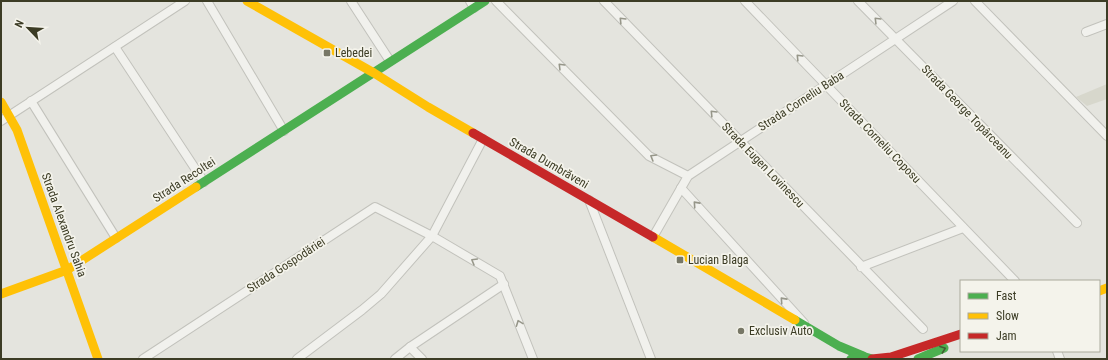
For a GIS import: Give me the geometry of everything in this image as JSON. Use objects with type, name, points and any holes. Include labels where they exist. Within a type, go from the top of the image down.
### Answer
[{"type":"street","points":[[1,121],[185,1]]},
{"type":"street","points":[[207,1],[284,131]]},
{"type":"street","name":"Strada Dumbrăveni","points":[[247,1],[374,73],[428,107],[839,346],[869,358]]},
{"type":"street","points":[[351,1],[390,61]]},
{"type":"street","name":"Strada Recoltei","points":[[1,294],[67,270],[374,73],[472,4],[485,1]]},
{"type":"street","points":[[496,1],[649,156],[688,176]]},
{"type":"street","name":"Strada Eugen Lovinescu","points":[[604,1],[861,267],[923,329]]},
{"type":"street","name":"Strada Corneliu Coposu","points":[[745,1],[1014,280]]},
{"type":"street","name":"Strada George Topârceanu","points":[[858,1],[1077,223]]},
{"type":"street","name":"Strada Corneliu Baba","points":[[653,237],[688,176],[953,1]]},
{"type":"street","points":[[975,1],[1107,136]]},
{"type":"street","points":[[1086,32],[1107,24]]},
{"type":"street","points":[[115,47],[204,182]]},
{"type":"street","points":[[31,101],[116,238]]},
{"type":"street","name":"Strada Alexandru Sahia","points":[[1,102],[18,130],[98,359]]},
{"type":"street","points":[[300,358],[381,294],[432,236],[483,139]]},
{"type":"street","points":[[681,188],[810,329]]},
{"type":"street","points":[[589,200],[651,359]]},
{"type":"street","name":"Strada Gospodăriei","points":[[143,359],[375,206],[432,236]]},
{"type":"street","points":[[861,267],[963,228]]},
{"type":"street","points":[[432,236],[500,276],[533,359]]},
{"type":"street","points":[[396,359],[410,347],[504,284]]},
{"type":"street","points":[[851,359],[855,357],[891,357],[960,334]]},
{"type":"street","points":[[918,359],[960,342]]},
{"type":"street","points":[[839,346],[844,359]]},
{"type":"street","points":[[410,347],[422,359]]},
{"type":"shaded area","points":[[1107,84],[1107,99],[1087,106],[1076,97]]},
{"type":"traffic: fast","points":[[196,187],[485,1]]},
{"type":"traffic: fast","points":[[795,320],[839,346],[863,356]]},
{"type":"traffic: fast","points":[[918,359],[944,348]]},
{"type":"traffic: fast","points":[[851,359],[862,356],[872,359]]},
{"type":"traffic: slow","points":[[247,1],[374,73],[473,133]]},
{"type":"traffic: slow","points":[[1,102],[17,130],[98,359]]},
{"type":"traffic: slow","points":[[1,294],[67,270],[196,187]]},
{"type":"traffic: slow","points":[[653,237],[795,320]]},
{"type":"traffic: slow","points":[[1100,291],[1107,288]]},
{"type":"traffic: jam","points":[[473,133],[653,237]]},
{"type":"traffic: jam","points":[[872,359],[891,357],[960,334]]},
{"type":"place","name":"Lebedei","points":[[327,53]]},
{"type":"place","name":"Lucian Blaga","points":[[680,260]]},
{"type":"place","name":"Exclusiv Auto","points":[[741,331]]}]
